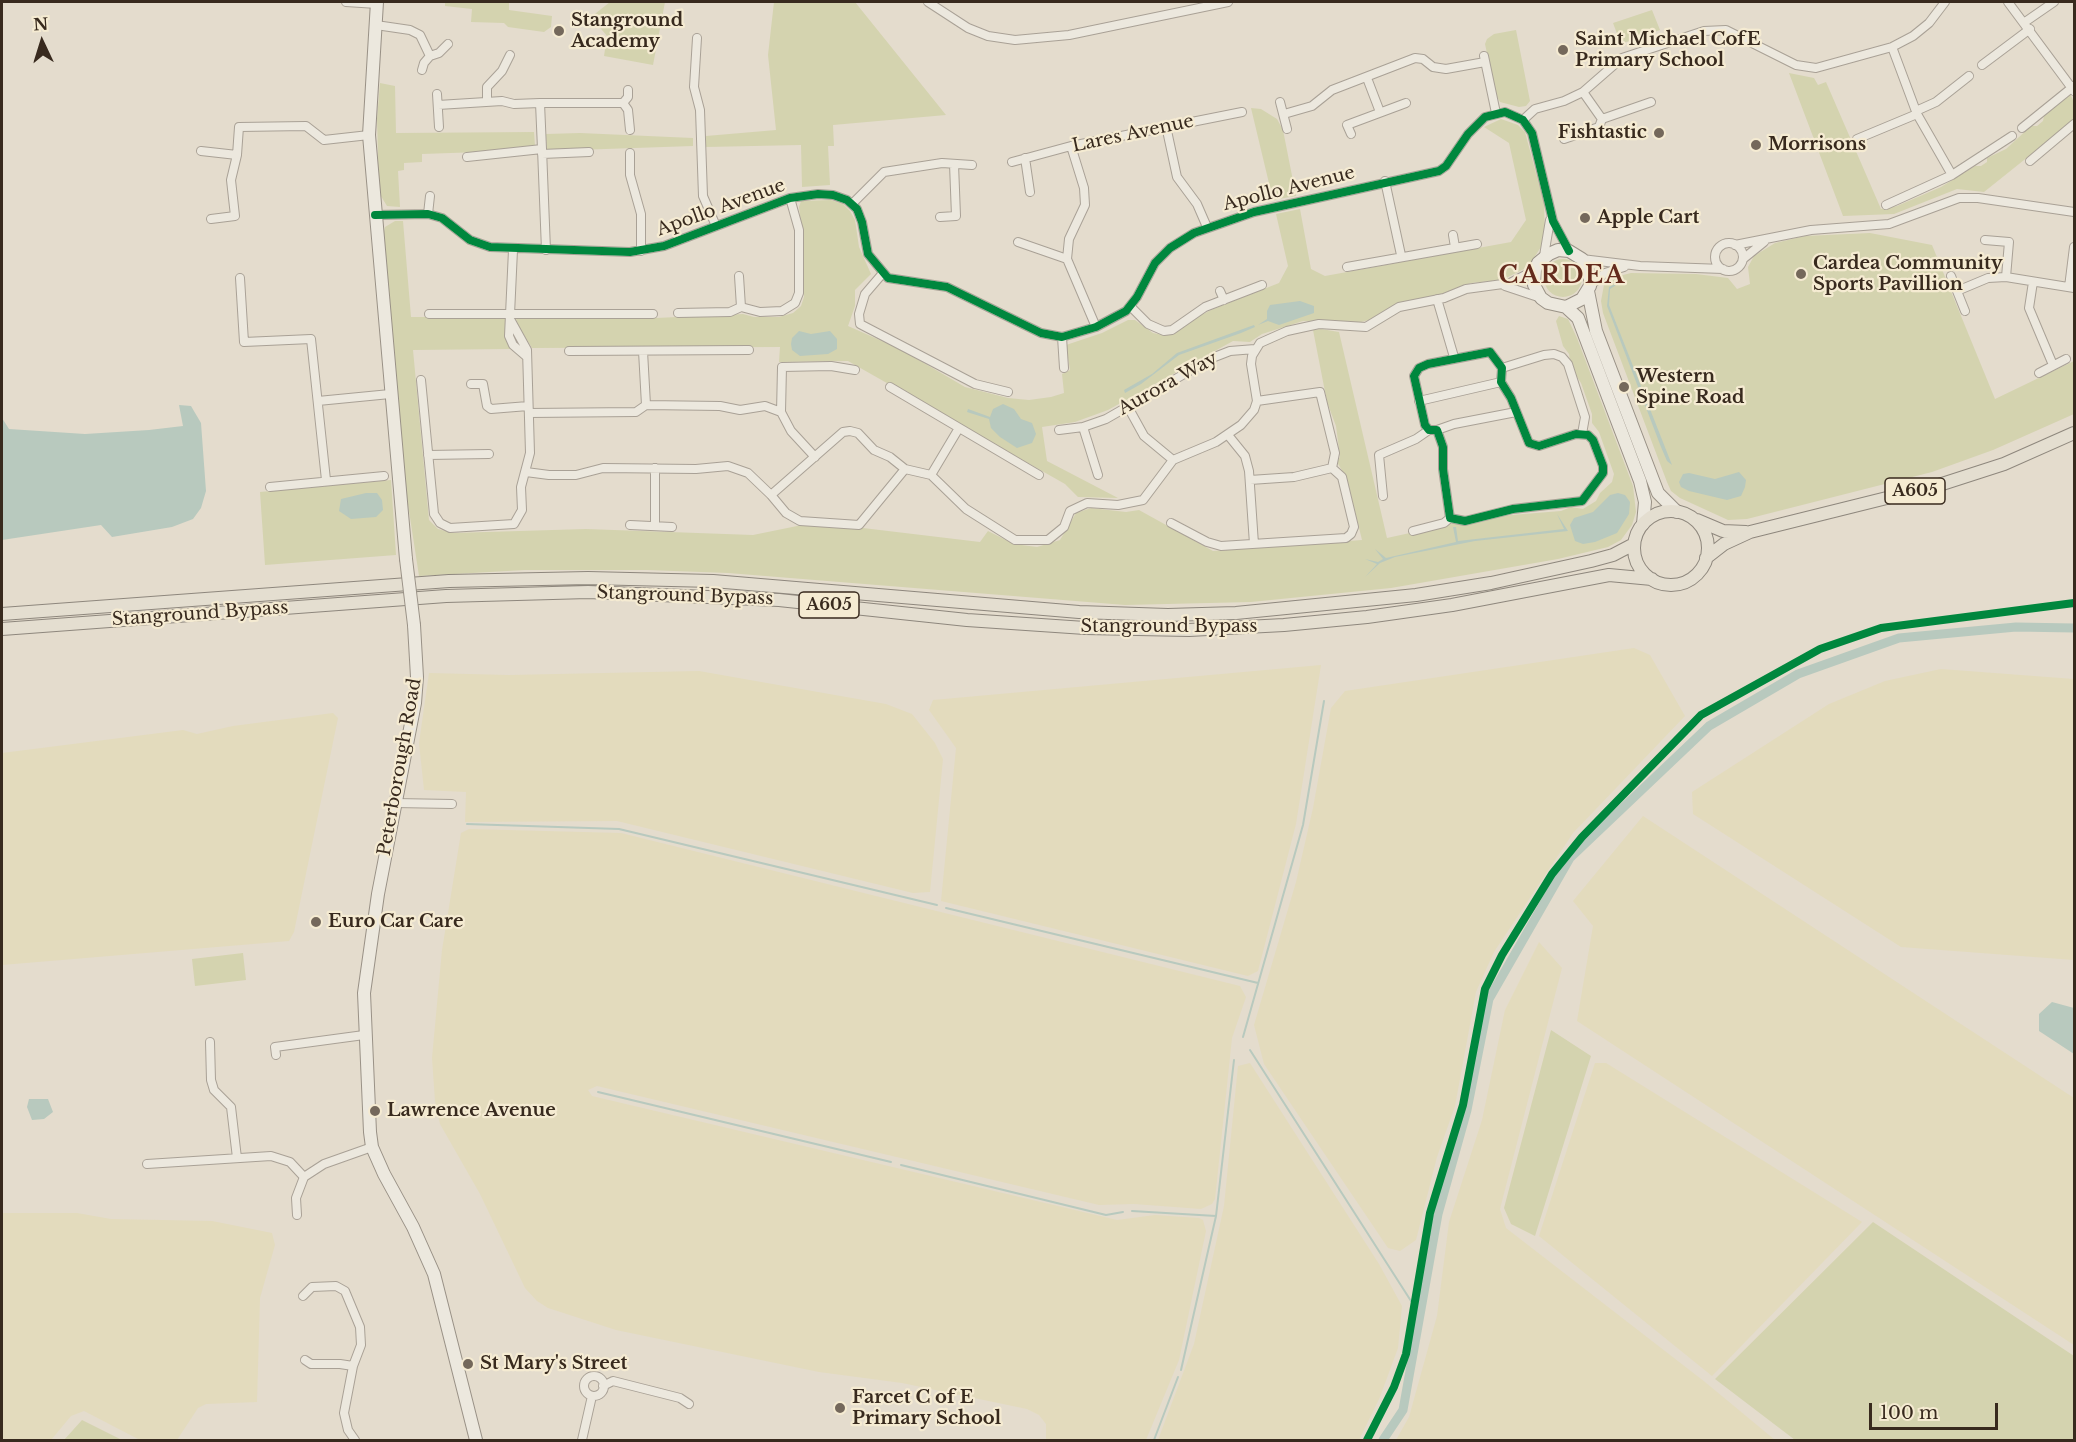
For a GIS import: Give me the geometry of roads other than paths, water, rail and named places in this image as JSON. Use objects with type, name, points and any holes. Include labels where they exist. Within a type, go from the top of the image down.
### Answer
[{"type":"main road","name":"Peterborough Road","points":[[377,3],[369,135],[390,394],[414,625],[417,677],[415,702],[369,945],[364,993],[364,1035],[372,1147],[434,1274],[476,1440]]},
{"type":"main road","points":[[1566,307],[1578,318],[1640,481],[1645,502],[1643,524],[1634,544],[1638,564],[1652,579],[1668,584],[1684,582],[1698,573],[1706,558],[1706,537],[1694,519],[1677,512],[1658,493],[1596,331],[1588,267],[1582,258],[1569,251],[1553,251],[1544,256],[1535,270],[1534,285],[1541,298],[1557,306],[1566,307],[1582,299],[1589,288]]},
{"type":"main road","name":"A605","points":[[1706,558],[1724,544],[1750,532],[1939,485],[2004,464],[2074,433]]},
{"type":"main road","points":[[1643,524],[1658,514],[1677,512]]},
{"type":"main road","name":"A605","points":[[1694,519],[1723,531],[1750,532]]},
{"type":"main road","name":"Stanground Bypass","points":[[2,614],[437,582],[576,578],[713,581],[1079,612],[1168,615],[1236,614],[1416,595],[1491,582],[1591,561],[1613,555],[1634,544]]},
{"type":"main road","name":"Stanground Bypass","points":[[2,629],[446,596],[588,592],[779,600],[967,620],[1085,628],[1189,630],[1284,625],[1367,617],[1452,605],[1609,575],[1652,579]]},
{"type":"street","points":[[346,2],[377,3]]},
{"type":"street","points":[[928,2],[968,28],[988,36],[1015,40],[1069,35],[1228,2]]},
{"type":"street","points":[[1523,120],[1535,109],[1564,101],[1583,92],[1622,58],[1714,30],[1736,33],[1806,68],[1832,65],[1892,46],[1913,36],[1929,23],[1945,2]]},
{"type":"street","points":[[2008,2],[2074,88],[2022,128]]},
{"type":"street","points":[[1983,65],[2054,2]]},
{"type":"street","points":[[376,25],[410,30],[420,34],[430,56]]},
{"type":"street","points":[[697,38],[694,87],[700,111],[703,196],[716,226]]},
{"type":"street","points":[[422,70],[430,56],[440,53],[448,45]]},
{"type":"street","points":[[1892,46],[1917,112],[1952,175]]},
{"type":"street","points":[[487,102],[487,87],[502,71],[510,56]]},
{"type":"street","points":[[1284,114],[1312,106],[1332,90],[1415,58],[1423,59],[1433,67],[1446,69],[1485,59],[1496,113],[1512,114],[1523,120],[1536,145],[1556,231],[1569,251]]},
{"type":"street","points":[[1857,140],[1936,102],[1969,76]]},
{"type":"street","points":[[1368,78],[1380,112]]},
{"type":"street","points":[[623,103],[628,97],[628,90]]},
{"type":"street","points":[[1583,92],[1602,119]]},
{"type":"street","points":[[437,94],[439,127]]},
{"type":"street","points":[[438,105],[487,102],[623,103]]},
{"type":"street","points":[[1280,102],[1287,129]]},
{"type":"street","points":[[1602,119],[1651,102]]},
{"type":"street","points":[[540,103],[546,250]]},
{"type":"street","points":[[623,103],[628,110],[630,130]]},
{"type":"street","points":[[1351,134],[1347,125],[1406,103]]},
{"type":"street","name":"Lares Avenue","points":[[1012,162],[1071,146],[1242,112]]},
{"type":"street","name":"Apollo Avenue","points":[[1062,337],[1096,327],[1119,316],[1130,306],[1155,262],[1164,253],[1207,227],[1254,212],[1351,191],[1385,180],[1439,171],[1446,166],[1479,123],[1496,113]]},
{"type":"street","points":[[1564,139],[1599,127],[1602,119]]},
{"type":"street","points":[[2030,161],[2074,124]]},
{"type":"street","points":[[211,219],[235,216],[231,180],[237,155],[238,127],[306,126],[324,140],[369,135]]},
{"type":"street","points":[[1166,126],[1177,177],[1197,204],[1207,227]]},
{"type":"street","points":[[1886,205],[1952,175],[2012,136]]},
{"type":"street","points":[[1071,146],[1084,188],[1085,205],[1069,239],[1067,259],[1096,327]]},
{"type":"street","points":[[201,151],[237,155]]},
{"type":"street","points":[[466,157],[542,151],[589,152]]},
{"type":"street","points":[[630,153],[630,176],[641,214],[641,251]]},
{"type":"street","points":[[1025,158],[1030,192]]},
{"type":"street","points":[[972,165],[942,163],[884,172],[852,204],[860,215],[868,254],[883,273],[898,282],[947,287],[1041,333],[1062,337],[1065,368]]},
{"type":"street","points":[[940,217],[956,216],[954,164]]},
{"type":"street","points":[[1385,180],[1401,255]]},
{"type":"street","name":"Apollo Avenue","points":[[375,215],[428,214],[442,218],[470,240],[490,248],[641,251],[664,246],[790,198],[818,194],[833,195],[852,204]]},
{"type":"street","points":[[428,214],[430,196]]},
{"type":"street","points":[[678,313],[730,312],[741,307],[760,312],[782,310],[795,303],[799,293],[799,230],[790,198]]},
{"type":"street","points":[[1688,267],[1702,264],[1722,246],[1812,230],[1889,224],[1959,198],[1978,198],[2074,212]]},
{"type":"street","points":[[1544,256],[1550,231],[1550,210]]},
{"type":"street","points":[[1453,235],[1455,247]]},
{"type":"street","points":[[1589,288],[1605,273],[1616,268],[1640,266],[1735,269],[1743,259],[1770,239]]},
{"type":"street","points":[[1985,240],[2009,242],[2006,277]]},
{"type":"street","points":[[1018,242],[1067,259]]},
{"type":"street","points":[[1347,267],[1364,259],[1477,244]]},
{"type":"street","points":[[1735,244],[1741,250],[1743,259]]},
{"type":"street","points":[[1958,291],[1988,278],[2006,277],[2072,288],[2074,248]]},
{"type":"street","points":[[421,380],[434,514],[440,523],[450,528],[514,524],[522,510],[521,487],[530,453],[527,357],[525,344],[516,334],[511,318],[513,250]]},
{"type":"street","points":[[1716,253],[1717,262],[1723,269]]},
{"type":"street","points":[[1582,258],[1640,266]]},
{"type":"street","points":[[771,495],[843,432],[850,431],[858,433],[874,450],[891,457],[905,469],[931,475],[966,509],[1015,540],[1048,540],[1064,527],[1070,511],[1087,503],[1118,506],[1143,500],[1173,460],[1228,435],[1249,417],[1257,401],[1251,364],[1255,349],[1270,337],[1319,324],[1366,327],[1399,307],[1518,280],[1535,270]]},
{"type":"street","points":[[883,273],[865,294],[859,314],[861,324],[957,376],[988,383],[1008,392]]},
{"type":"street","points":[[739,276],[741,307]]},
{"type":"street","points":[[1951,276],[1965,311]]},
{"type":"street","points":[[240,278],[244,342],[311,339],[326,480]]},
{"type":"street","points":[[2033,282],[2029,308],[2053,365]]},
{"type":"street","points":[[1130,306],[1148,324],[1164,332],[1172,330],[1205,307],[1262,285]]},
{"type":"street","points":[[1496,285],[1517,288],[1541,298]]},
{"type":"street","points":[[1220,291],[1224,300]]},
{"type":"street","points":[[1437,299],[1454,357]]},
{"type":"street","points":[[429,314],[511,318],[591,310],[653,314]]},
{"type":"street","name":"Aurora Way","points":[[1059,430],[1083,427],[1106,419],[1212,358],[1230,351],[1255,349]]},
{"type":"street","points":[[569,351],[749,350]]},
{"type":"street","points":[[643,351],[646,405]]},
{"type":"street","points":[[1491,352],[1502,368],[1500,382],[1529,443],[1539,446],[1582,434],[1588,435],[1593,440],[1603,466],[1602,473],[1582,501],[1513,509],[1466,521],[1449,518],[1443,469],[1443,447],[1419,401],[1414,376],[1419,369],[1454,357],[1491,352]]},
{"type":"street","points":[[1502,368],[1544,355],[1554,354],[1562,357],[1568,364],[1582,407],[1585,426],[1582,434]]},
{"type":"street","points":[[2039,373],[2067,359]]},
{"type":"street","points":[[815,457],[791,431],[781,412],[782,367],[831,366],[855,370]]},
{"type":"street","points":[[1419,401],[1500,382]]},
{"type":"street","points":[[471,384],[483,384],[487,406],[491,409],[636,412],[646,405],[720,406],[740,410],[765,406],[781,412]]},
{"type":"street","points":[[890,387],[1039,475]]},
{"type":"street","points":[[1257,401],[1320,392],[1335,453],[1332,468]]},
{"type":"street","points":[[318,401],[390,394]]},
{"type":"street","points":[[1128,407],[1144,436],[1173,460]]},
{"type":"street","points":[[1383,496],[1379,455],[1433,430],[1516,412]]},
{"type":"street","points":[[1083,427],[1098,475]]},
{"type":"street","points":[[931,475],[959,428]]},
{"type":"street","points":[[1228,435],[1245,456],[1250,480],[1254,544]]},
{"type":"street","points":[[428,455],[489,454]]},
{"type":"street","points":[[525,472],[549,476],[576,475],[603,468],[696,469],[728,466],[748,473],[786,513],[800,521],[859,525],[905,469]]},
{"type":"street","points":[[655,468],[655,526]]},
{"type":"street","points":[[1250,480],[1294,477],[1332,468]]},
{"type":"street","points":[[1171,524],[1207,542],[1234,545],[1346,538],[1354,527],[1342,477],[1332,468]]},
{"type":"street","points":[[270,487],[384,476]]},
{"type":"street","points":[[1413,531],[1444,523],[1449,518]]},
{"type":"street","points":[[630,525],[672,527]]},
{"type":"street","points":[[396,802],[452,804]]},
{"type":"street","points":[[276,1055],[275,1047],[364,1035]]},
{"type":"street","points":[[210,1042],[211,1080],[214,1090],[231,1107],[237,1158]]},
{"type":"street","points":[[297,1215],[296,1198],[304,1177],[324,1164],[372,1147]]},
{"type":"street","points":[[147,1164],[281,1157],[290,1162],[304,1177]]},
{"type":"street","points":[[303,1296],[312,1287],[336,1286],[345,1291],[360,1327],[361,1345],[353,1366],[344,1413],[345,1431],[355,1440]]},
{"type":"street","points":[[306,1360],[311,1364],[353,1366]]},
{"type":"street","points":[[592,1396],[585,1390],[587,1379],[596,1377],[603,1386]]},
{"type":"street","points":[[592,1396],[601,1392],[603,1386],[613,1382],[680,1398],[688,1404]]},
{"type":"street","points":[[582,1440],[592,1396]]},
{"type":"waterway","points":[[1383,1440],[1403,1410],[1438,1214],[1467,1110],[1489,999],[1570,858],[1709,726],[1798,674],[1899,638],[2016,627],[2074,628]]},
{"type":"waterway","points":[[1243,1037],[1303,825],[1324,701]]},
{"type":"waterway","points":[[467,824],[619,829],[937,905]]},
{"type":"waterway","points":[[946,908],[1258,983]]},
{"type":"waterway","points":[[1250,1050],[1411,1301]]},
{"type":"waterway","points":[[1132,1211],[1216,1216],[1234,1060]]},
{"type":"waterway","points":[[598,1092],[891,1162]]},
{"type":"waterway","points":[[901,1165],[1106,1215],[1123,1212]]},
{"type":"waterway","points":[[1181,1370],[1216,1216]]},
{"type":"waterway","points":[[1154,1440],[1178,1377]]},
{"type":"place","name":"Stanground Academy","points":[[559,31]]},
{"type":"place","name":"Saint Michael CofE Primary School","points":[[1563,50]]},
{"type":"place","name":"Fishtastic","points":[[1659,133]]},
{"type":"place","name":"Morrisons","points":[[1756,145]]},
{"type":"place","name":"Apple Cart","points":[[1585,218]]},
{"type":"place","name":"Cardea Community Sports Pavillion","points":[[1801,274]]},
{"type":"place","name":"Western Spine Road","points":[[1624,387]]},
{"type":"place","name":"Euro Car Care","points":[[316,922]]},
{"type":"place","name":"Lawrence Avenue","points":[[375,1111]]},
{"type":"place","name":"St Mary's Street","points":[[468,1364]]},
{"type":"place","name":"Farcet C of E Primary School","points":[[840,1408]]},
{"type":"district","name":"CARDEA","points":[[1562,276]]}]
